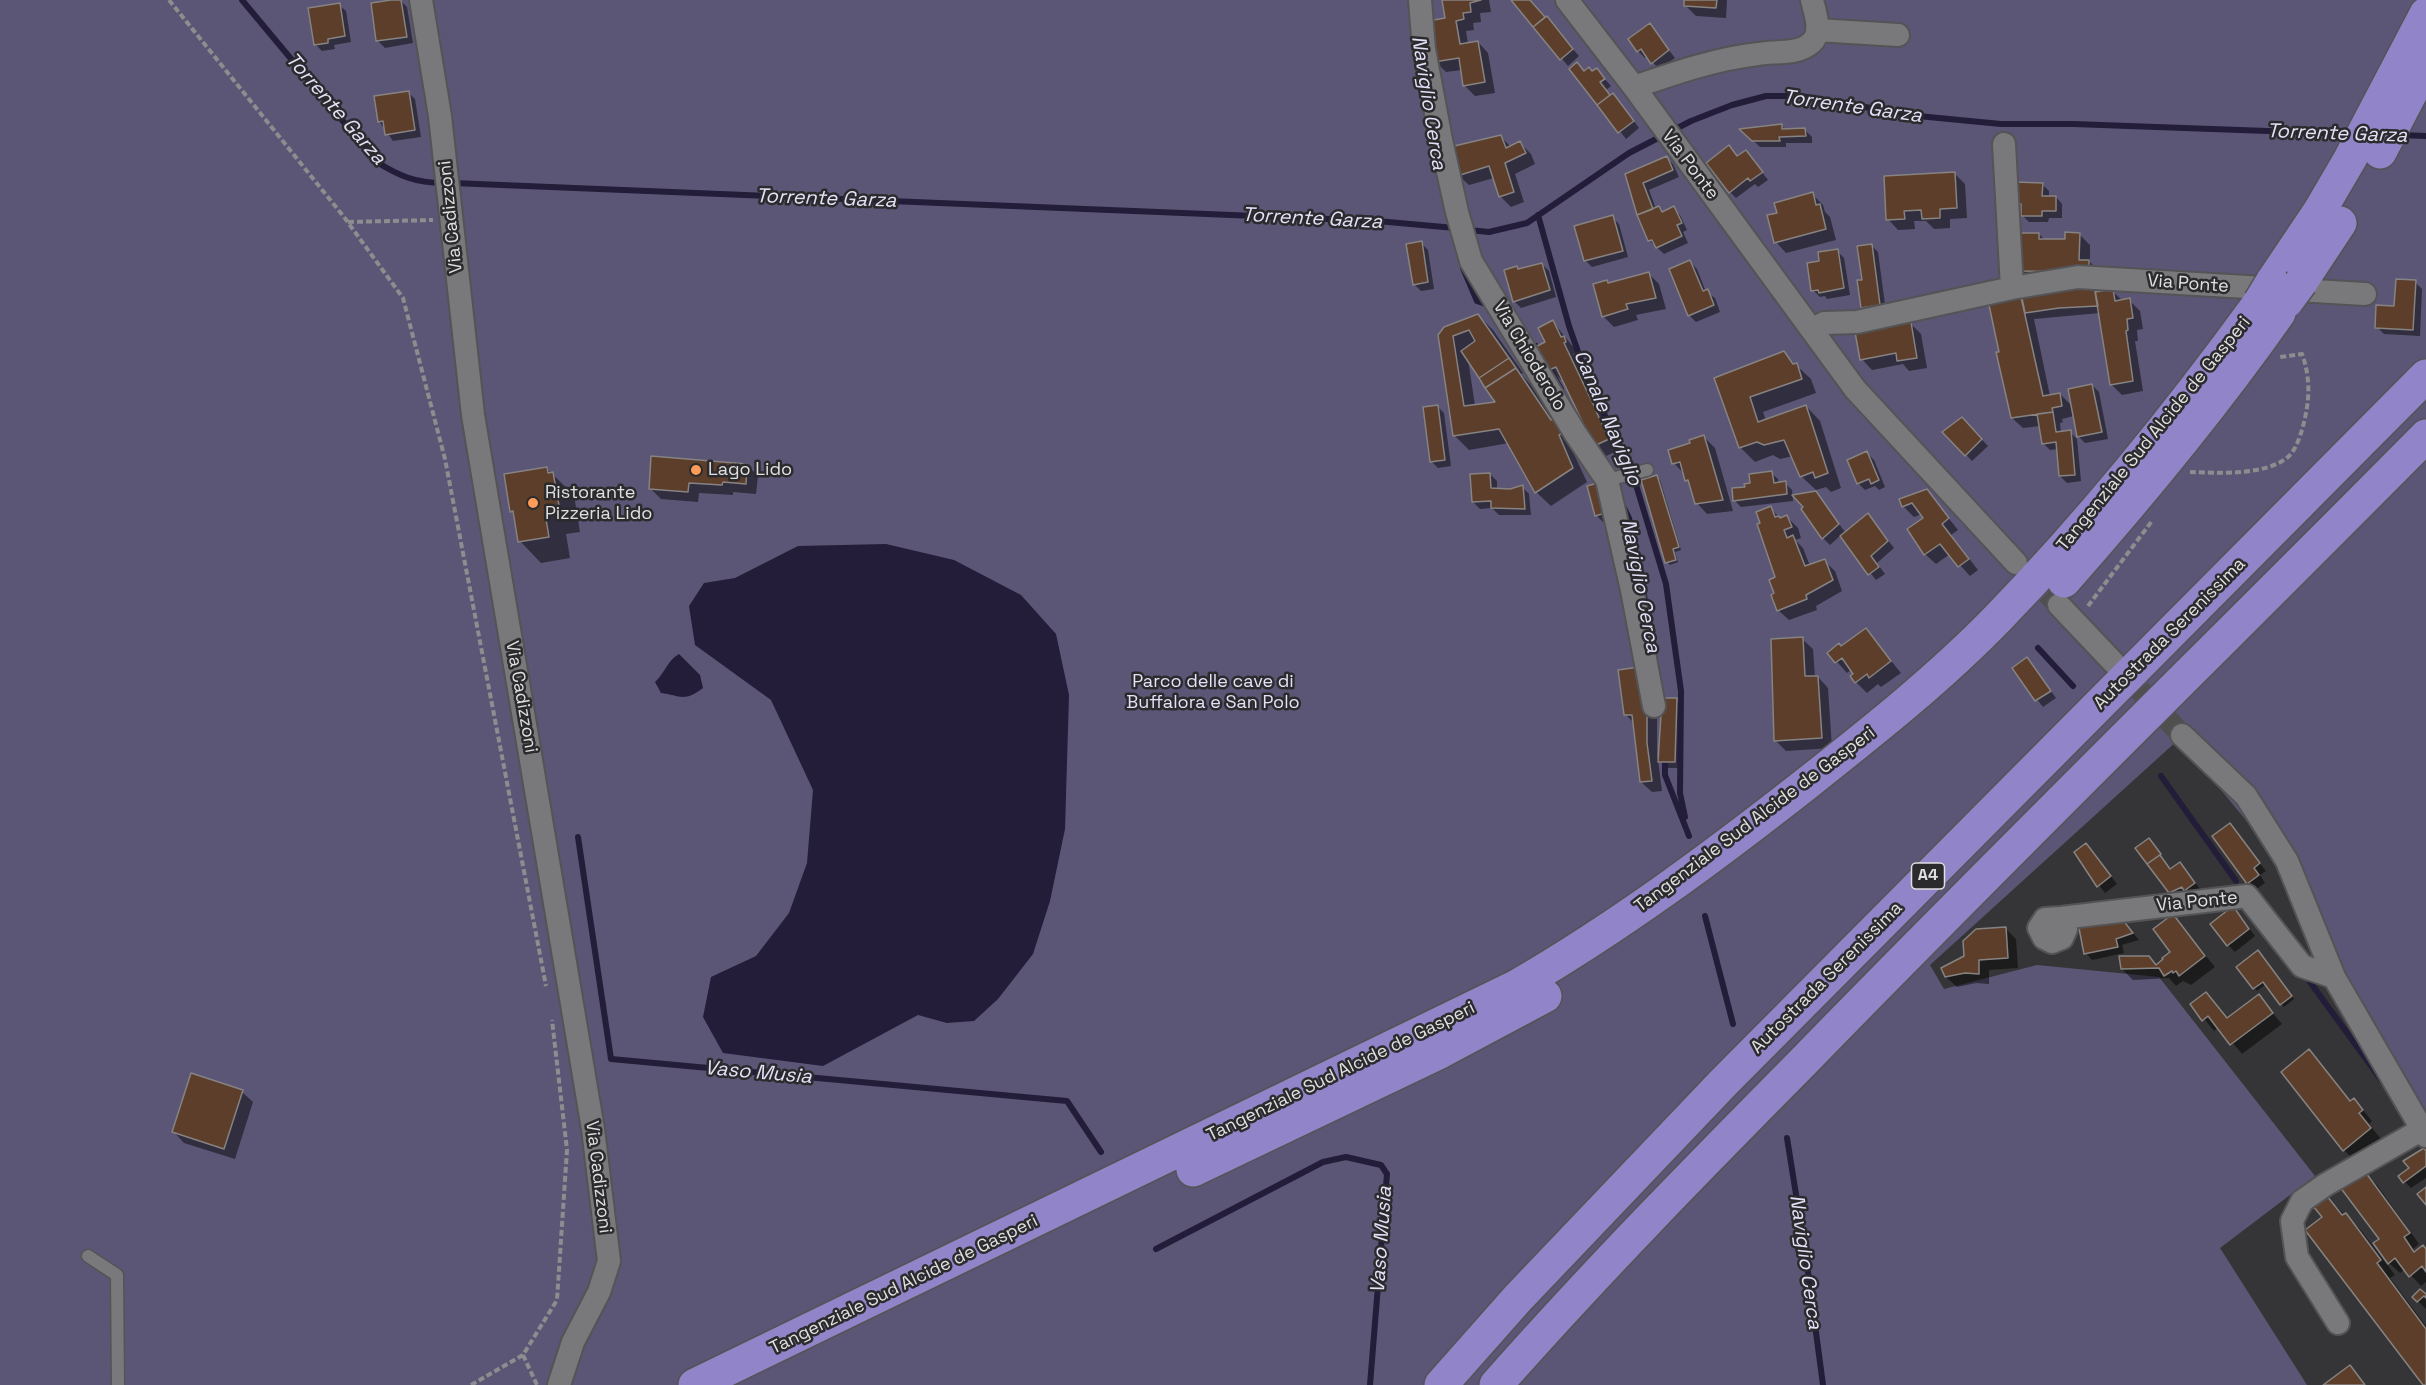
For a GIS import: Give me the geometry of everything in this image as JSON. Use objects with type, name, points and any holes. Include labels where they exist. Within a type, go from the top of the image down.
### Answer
[{"type":"highway","name":"Tangenziale Sud Alcide de Gasperi","points":[[695,1385],[1497,996],[1581,948],[1716,855],[1885,722],[1998,618],[2047,567],[2130,471],[2213,366],[2338,225],[2357,170],[2409,80],[2426,14]]},
{"type":"highway","name":"Tangenziale Sud Alcide de Gasperi","points":[[742,1385],[1440,1052],[1578,976],[1662,921],[1730,872],[1900,738],[1969,677],[2014,633],[2063,582],[2150,484],[2233,378],[2280,292]]},
{"type":"highway","name":"Autostrada Serenissima","points":[[1441,1385],[1526,1290],[1724,1082],[2426,376]]},
{"type":"highway","name":"A4","points":[[1496,1385],[1566,1306],[1668,1198],[2426,436]]},
{"type":"street","name":"Via Cadizzoni","points":[[421,0],[445,162],[473,415],[591,1117],[609,1262],[599,1292],[573,1342],[559,1385]]},
{"type":"street","name":"Via Chioderolo","points":[[1420,0],[1424,49],[1457,212],[1471,261],[1575,433],[1607,480],[1632,590],[1654,706]]},
{"type":"street","name":"Via Ponte","points":[[1567,0],[1634,87],[1855,389],[2016,563]]},
{"type":"street","points":[[1634,87],[1699,65],[1757,54],[1802,50],[1813,42],[1818,30],[1812,0]]},
{"type":"street","points":[[1818,30],[1898,35]]},
{"type":"street","points":[[2004,144],[2012,288]]},
{"type":"street","name":"Via Ponte","points":[[1812,330],[1824,323],[1857,322],[2012,288],[2078,277],[2365,294]]},
{"type":"street","points":[[2059,605],[2076,620],[2114,663]]},
{"type":"street","points":[[2182,735],[2246,796],[2287,861],[2334,977],[2423,1133],[2325,1185],[2302,1201],[2292,1221],[2297,1257],[2338,1323]]},
{"type":"street","name":"Via Ponte","points":[[2061,918],[2247,897],[2302,966],[2334,977]]},
{"type":"lane","points":[[1607,480],[1647,470]]},
{"type":"lane","points":[[88,1256],[117,1275],[118,1385]]},
{"type":"path","points":[[170,0],[348,222],[403,298],[445,459],[546,988]]},
{"type":"path","points":[[348,222],[450,209]]},
{"type":"path","points":[[2190,472],[2221,474],[2261,470],[2290,456],[2303,427],[2309,398],[2307,366],[2302,354],[2282,355],[2276,362]]},
{"type":"path","points":[[2183,481],[2197,462]]},
{"type":"path","points":[[2076,620],[2155,518]]},
{"type":"path","points":[[471,1385],[523,1355],[557,1300],[567,1150],[551,1011]]},
{"type":"path","points":[[523,1355],[537,1385]]},
{"type":"green space","name":"Parco delle cave di Buffalora e San Polo","points":[[0,0],[2426,0],[2426,1147],[2283,865],[2179,739],[1930,965],[1944,989],[2037,965],[2159,977],[2315,1176],[2220,1248],[2307,1385],[0,1385]]},
{"type":"shaded area","points":[[886,544],[954,560],[1021,595],[1056,634],[1069,695],[1065,829],[1050,901],[1033,954],[998,999],[974,1021],[947,1023],[918,1015],[823,1066],[723,1053],[703,1017],[711,977],[756,956],[789,913],[807,863],[813,790],[771,700],[695,645],[689,606],[704,583],[735,578],[798,546]]},
{"type":"shaded area","points":[[679,654],[700,675],[703,688],[686,697],[661,693],[655,682]]},
{"type":"building","points":[[401,0],[407,37],[376,41],[371,3]]},
{"type":"building","points":[[1442,0],[1481,0],[1470,3],[1471,12],[1463,13],[1464,19],[1456,21],[1460,44],[1478,41],[1485,82],[1463,86],[1459,58],[1434,62],[1428,21],[1445,18]]},
{"type":"building","points":[[1511,0],[1530,0],[1545,17],[1533,27]]},
{"type":"building","points":[[1684,0],[1717,0],[1716,8],[1684,6]]},
{"type":"building","points":[[340,3],[345,36],[328,39],[328,43],[314,45],[308,8]]},
{"type":"building","points":[[1547,16],[1573,49],[1560,60],[1533,27]]},
{"type":"building","points":[[1650,23],[1669,50],[1651,64],[1641,49],[1637,52],[1628,39]]},
{"type":"building","points":[[1577,62],[1584,71],[1589,67],[1592,71],[1597,68],[1605,79],[1600,82],[1610,95],[1597,105],[1569,69]]},
{"type":"building","points":[[409,91],[415,130],[385,135],[383,121],[378,122],[374,96]]},
{"type":"building","points":[[1613,93],[1634,121],[1618,133],[1597,105]]},
{"type":"building","points":[[1782,124],[1782,129],[1805,128],[1806,136],[1779,137],[1780,141],[1752,141],[1739,129]]},
{"type":"building","points":[[1501,135],[1506,148],[1520,141],[1526,153],[1505,163],[1514,192],[1499,197],[1489,166],[1457,176],[1450,147]]},
{"type":"building","points":[[1729,145],[1737,156],[1746,150],[1763,172],[1750,181],[1748,178],[1729,193],[1706,163]]},
{"type":"building","points":[[1667,156],[1673,170],[1643,183],[1653,209],[1637,215],[1625,174]]},
{"type":"building","points":[[1955,172],[1957,208],[1940,209],[1940,218],[1922,219],[1921,210],[1904,211],[1905,219],[1886,220],[1884,176]]},
{"type":"building","points":[[2015,182],[2043,183],[2042,196],[2056,196],[2056,211],[2042,211],[2042,216],[2021,216],[2021,204],[2014,203]]},
{"type":"building","points":[[1813,192],[1816,205],[1820,204],[1826,229],[1774,243],[1767,215],[1777,213],[1774,203]]},
{"type":"building","points":[[1659,206],[1662,212],[1674,206],[1682,223],[1677,225],[1682,236],[1656,248],[1652,240],[1648,241],[1637,215]]},
{"type":"building","points":[[1613,215],[1623,251],[1584,261],[1574,226]]},
{"type":"building","points":[[2065,232],[2080,233],[2079,260],[2089,260],[2089,272],[2019,271],[2020,233],[2039,233],[2039,239],[2065,239]]},
{"type":"building","points":[[1422,241],[1428,282],[1413,285],[1406,244]]},
{"type":"building","points":[[1872,244],[1880,305],[1861,308],[1857,280],[1862,280],[1857,246]]},
{"type":"building","points":[[1838,249],[1844,288],[1819,293],[1818,290],[1811,291],[1807,263],[1819,261],[1818,252]]},
{"type":"building","points":[[1690,260],[1703,291],[1708,289],[1714,305],[1688,316],[1669,269]]},
{"type":"building","points":[[1542,263],[1550,290],[1513,302],[1504,270]]},
{"type":"building","points":[[1649,272],[1656,298],[1626,304],[1628,309],[1602,317],[1593,284],[1607,280],[1608,283]]},
{"type":"building","points":[[2396,279],[2416,280],[2413,330],[2375,328],[2376,305],[2394,306]]},
{"type":"building","points":[[2094,285],[2098,306],[2025,313],[2021,293]]},
{"type":"building","points":[[2113,289],[2115,301],[2130,298],[2133,318],[2127,319],[2128,330],[2126,331],[2133,381],[2110,385],[2095,292]]},
{"type":"building","points":[[2015,295],[2016,299],[2021,297],[2043,396],[2060,393],[2062,406],[2052,408],[2053,412],[2011,418],[1996,352],[1999,352],[1989,305],[1994,304],[1993,300]]},
{"type":"building","points":[[1478,314],[1509,358],[1479,378],[1461,351],[1475,341],[1469,330],[1453,336],[1464,406],[1495,402],[1485,388],[1516,368],[1551,420],[1559,414],[1570,429],[1559,435],[1573,468],[1535,493],[1499,429],[1453,436],[1438,335],[1444,327]]},
{"type":"building","points":[[1553,320],[1561,337],[1564,336],[1566,342],[1564,343],[1594,406],[1597,405],[1599,409],[1596,411],[1609,439],[1594,446],[1556,367],[1549,370],[1537,346],[1545,342],[1538,328]]},
{"type":"building","points":[[1911,322],[1917,358],[1897,361],[1896,353],[1860,360],[1855,332]]},
{"type":"building","points":[[1784,351],[1793,364],[1797,363],[1802,379],[1750,397],[1758,422],[1806,405],[1828,473],[1815,478],[1813,472],[1800,477],[1784,440],[1764,445],[1757,442],[1739,448],[1714,378]]},
{"type":"building","points":[[1509,358],[1516,368],[1485,388],[1479,378]]},
{"type":"building","points":[[2092,384],[2102,432],[2077,437],[2068,389]]},
{"type":"building","points":[[1438,405],[1445,460],[1430,462],[1423,407]]},
{"type":"building","points":[[2053,412],[2056,432],[2071,430],[2075,475],[2059,476],[2056,442],[2042,444],[2037,414]]},
{"type":"building","points":[[1962,417],[1982,439],[1965,456],[1942,432]]},
{"type":"building","points":[[1704,435],[1723,500],[1695,504],[1680,462],[1672,464],[1668,450],[1690,443],[1689,440]]},
{"type":"building","points":[[1867,451],[1879,480],[1871,484],[1869,479],[1857,484],[1847,460]]},
{"type":"building","points":[[651,456],[747,464],[746,484],[689,483],[688,492],[649,489]]},
{"type":"building","points":[[547,467],[548,473],[553,472],[560,511],[545,513],[549,537],[518,542],[504,474]]},
{"type":"building","points":[[1772,471],[1774,483],[1786,481],[1787,494],[1733,501],[1732,488],[1745,487],[1744,484],[1750,483],[1749,474]]},
{"type":"building","points":[[1490,473],[1491,488],[1510,489],[1523,485],[1525,509],[1491,508],[1491,501],[1472,502],[1470,474]]},
{"type":"building","points":[[1657,475],[1679,547],[1673,549],[1676,560],[1665,563],[1641,480]]},
{"type":"building","points":[[1601,482],[1609,512],[1595,516],[1587,486]]},
{"type":"building","points":[[1927,489],[1949,518],[1942,524],[1969,559],[1958,567],[1940,544],[1924,555],[1907,529],[1923,518],[1912,503],[1902,507],[1899,499]]},
{"type":"building","points":[[1816,491],[1839,524],[1822,539],[1801,509],[1803,507],[1792,495]]},
{"type":"building","points":[[1771,506],[1775,517],[1780,518],[1787,515],[1792,527],[1784,530],[1787,538],[1793,535],[1805,566],[1825,559],[1833,580],[1806,595],[1807,599],[1777,611],[1771,595],[1774,593],[1769,580],[1775,577],[1757,524],[1760,523],[1756,512]]},
{"type":"building","points":[[1868,513],[1888,541],[1871,556],[1879,567],[1868,575],[1840,536]]},
{"type":"building","points":[[1866,628],[1891,661],[1869,678],[1867,674],[1855,683],[1850,676],[1853,674],[1842,658],[1835,663],[1827,653],[1839,643],[1841,646]]},
{"type":"building","points":[[1803,637],[1805,676],[1818,676],[1822,738],[1774,741],[1771,639]]},
{"type":"building","points":[[2027,657],[2051,691],[2035,701],[2012,668]]},
{"type":"building","points":[[1639,667],[1647,699],[1647,743],[1652,781],[1640,782],[1632,715],[1624,715],[1618,670]]},
{"type":"building","points":[[1662,698],[1677,698],[1675,762],[1658,762]]},
{"type":"building","points":[[2230,823],[2260,863],[2254,868],[2259,875],[2247,884],[2212,836]]},
{"type":"building","points":[[2149,838],[2161,854],[2147,864],[2135,848]]},
{"type":"building","points":[[2086,843],[2111,876],[2097,887],[2074,852]]},
{"type":"building","points":[[2160,855],[2170,869],[2180,862],[2195,883],[2184,891],[2182,887],[2169,893],[2147,864]]},
{"type":"building","points":[[2233,906],[2249,929],[2227,946],[2210,924]]},
{"type":"building","points":[[2173,914],[2205,956],[2179,976],[2176,971],[2173,973],[2172,971],[2164,976],[2159,968],[2121,969],[2119,956],[2149,956],[2156,965],[2170,952],[2153,929]]},
{"type":"building","points":[[2119,915],[2133,933],[2116,939],[2118,947],[2084,954],[2078,923]]},
{"type":"building","points":[[2006,927],[2008,958],[1979,960],[1979,974],[1965,973],[1945,977],[1941,968],[1964,956],[1963,941],[1976,929]]},
{"type":"building","points":[[2258,950],[2292,996],[2280,1005],[2263,982],[2253,989],[2236,967]]},
{"type":"building","points":[[2206,992],[2227,1018],[2259,994],[2273,1013],[2230,1045],[2208,1016],[2202,1021],[2190,1004]]},
{"type":"building","points":[[2309,1049],[2350,1101],[2354,1098],[2363,1110],[2359,1113],[2371,1128],[2343,1151],[2281,1072]]},
{"type":"building","points":[[191,1073],[243,1090],[224,1149],[172,1132]]},
{"type":"building","points":[[2424,1148],[2426,1166],[2403,1183],[2398,1176],[2409,1168],[2403,1161]]},
{"type":"building","points":[[2366,1173],[2410,1233],[2404,1237],[2414,1252],[2423,1245],[2426,1249],[2426,1272],[2422,1266],[2409,1277],[2395,1258],[2388,1264],[2373,1243],[2379,1239],[2340,1187]]},
{"type":"building","points":[[2426,1187],[2426,1205],[2417,1194]]},
{"type":"building","points":[[2327,1196],[2342,1215],[2346,1213],[2381,1260],[2377,1263],[2426,1329],[2426,1385],[2423,1385],[2305,1230],[2322,1217],[2313,1206]]},
{"type":"building","points":[[2420,1289],[2426,1294],[2426,1298],[2424,1296],[2417,1302],[2412,1297]]},
{"type":"building","points":[[2350,1365],[2365,1385],[2323,1385]]},
{"type":"waterway","name":"Torrente Garza","points":[[242,0],[377,162],[408,178],[443,183]]},
{"type":"waterway","name":"Torrente Garza","points":[[1469,230],[1489,232],[1527,223],[1629,153],[1691,121],[1732,105],[1766,96],[1800,96],[1918,116],[2001,124],[2073,124],[2351,134]]},
{"type":"waterway","name":"Torrente Garza","points":[[2400,135],[2426,136]]},
{"type":"waterway","name":"Torrente Garza","points":[[453,183],[1377,221],[1455,228]]},
{"type":"waterway","name":"Canale Naviglio","points":[[1538,215],[1569,326],[1590,386],[1630,465],[1666,584],[1681,691],[1680,793],[1685,817]]},
{"type":"waterway","name":"Naviglio Cerca","points":[[1463,268],[1477,301],[1491,306]]},
{"type":"waterway","name":"Naviglio Cerca","points":[[1536,346],[1561,389]]},
{"type":"waterway","name":"Naviglio Cerca","points":[[1622,504],[1629,518],[1655,652]]},
{"type":"waterway","points":[[2038,648],[2073,686]]},
{"type":"waterway","name":"Naviglio Cerca","points":[[1665,754],[1665,775],[1689,836]]},
{"type":"waterway","points":[[2161,776],[2236,881]]},
{"type":"waterway","name":"Vaso Musia","points":[[578,837],[611,1059],[1067,1101],[1101,1152]]},
{"type":"waterway","name":"Naviglio Cerca","points":[[1705,916],[1733,1024]]},
{"type":"waterway","points":[[2310,982],[2382,1081]]},
{"type":"waterway","name":"Naviglio Cerca","points":[[1787,1138],[1823,1385]]},
{"type":"waterway","name":"Vaso Musia","points":[[1156,1249],[1323,1162],[1346,1157],[1381,1165],[1387,1174],[1370,1385]]},
{"type":"tunnel","points":[[2024,570],[2059,605]]},
{"type":"tunnel","points":[[2117,666],[2182,735]]},
{"type":"place","name":"Lago Lido","points":[[696,470]]},
{"type":"place","name":"Ristorante Pizzeria Lido","points":[[533,503]]}]
